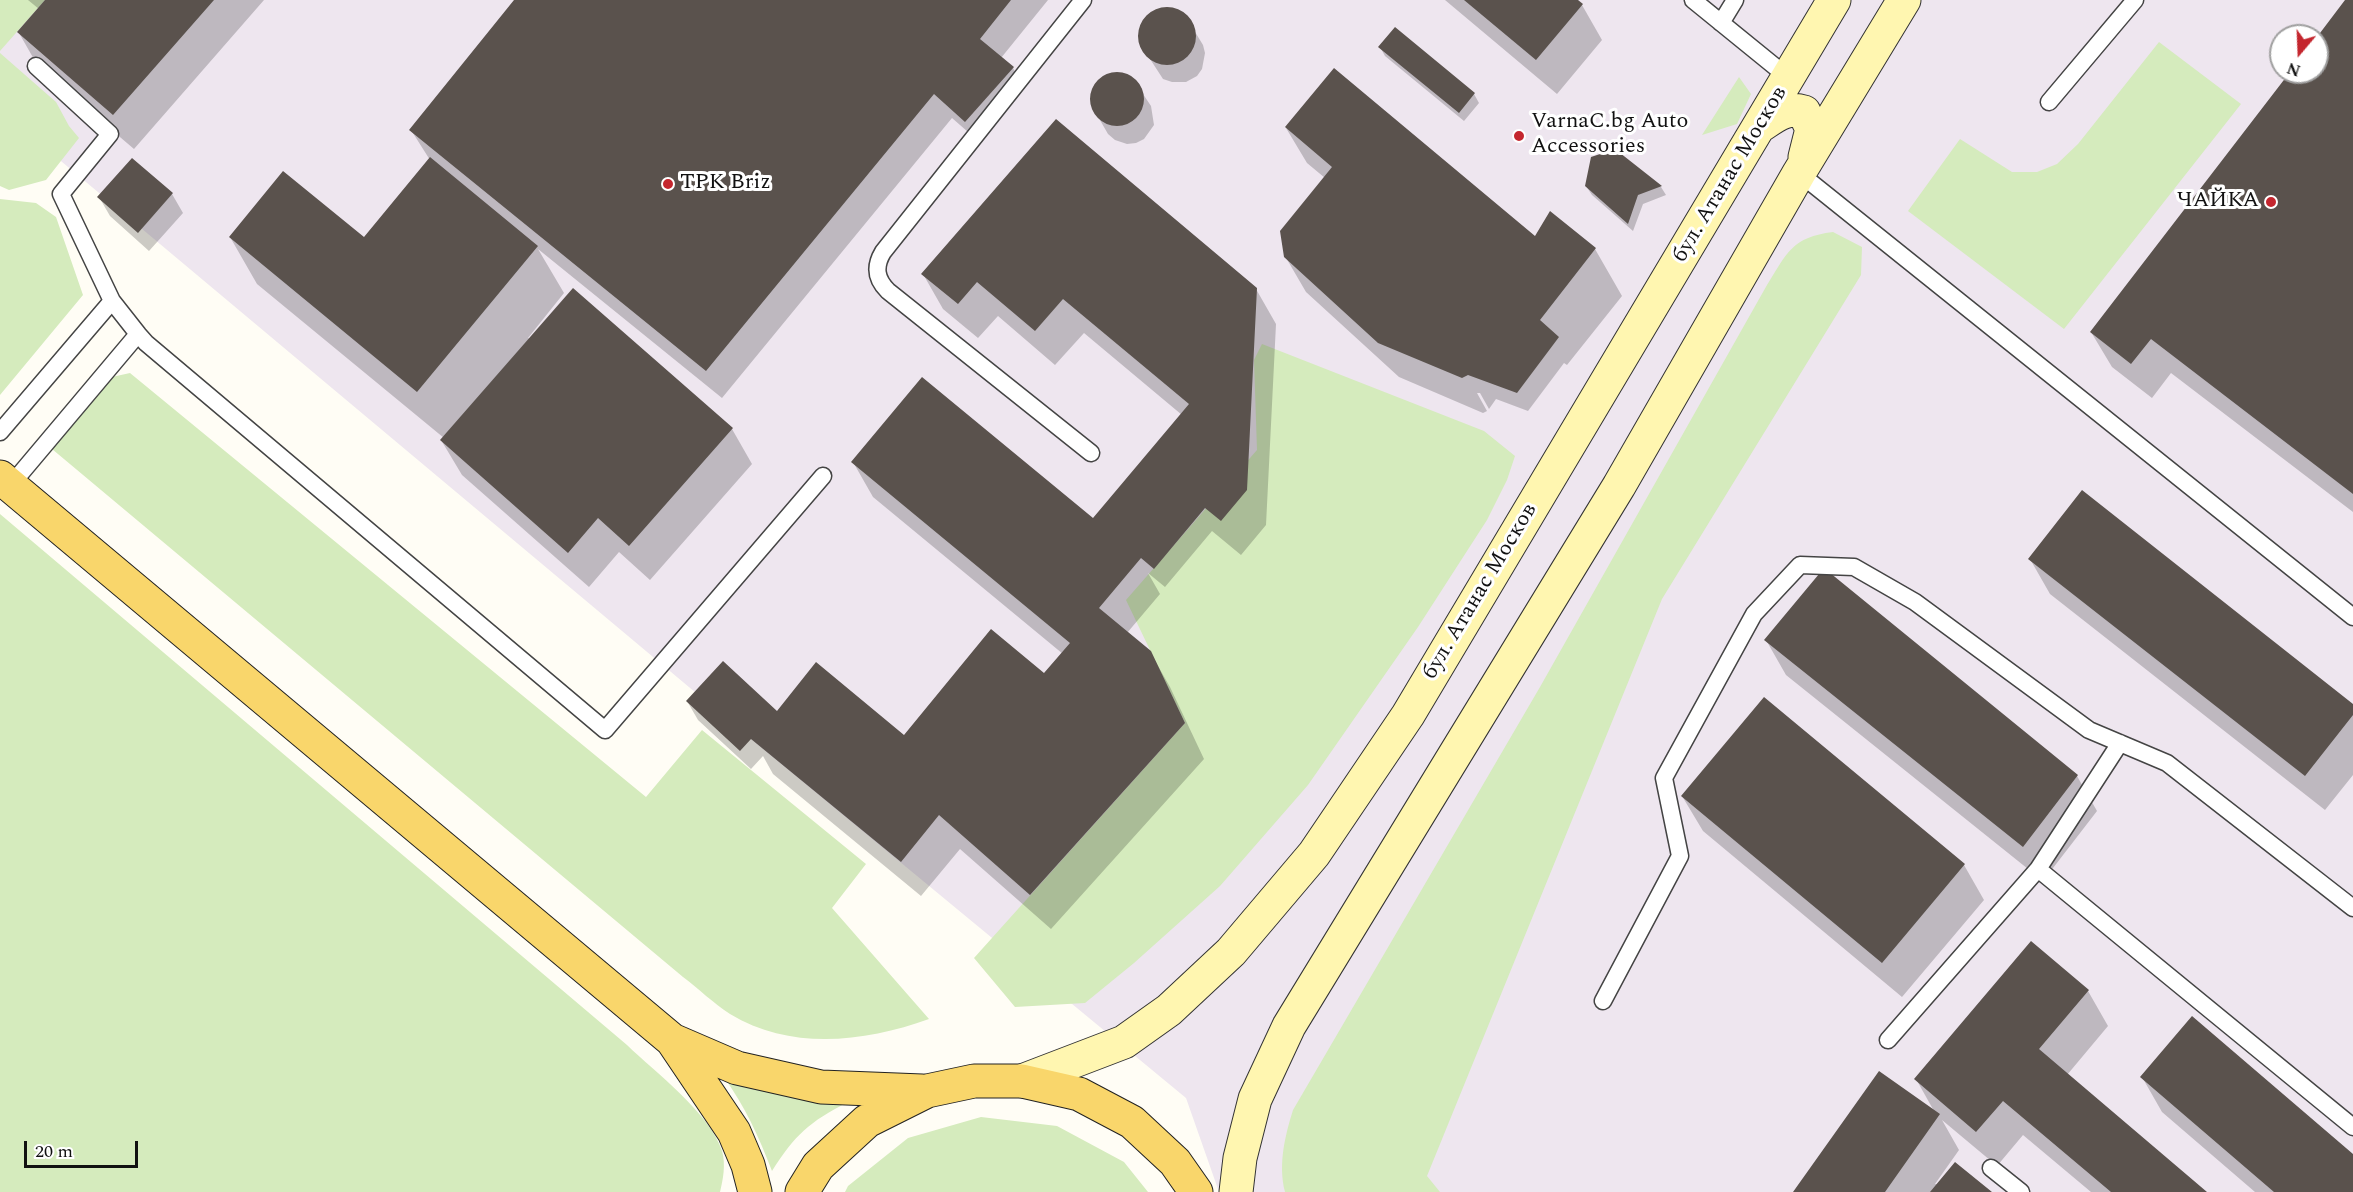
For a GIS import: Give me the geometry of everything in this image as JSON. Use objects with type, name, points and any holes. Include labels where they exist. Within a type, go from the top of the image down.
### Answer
[{"type":"main road","name":"бул. Атанас Москов","points":[[1022,1081],[1124,1042],[1169,1010],[1231,952],[1314,854],[1408,716],[1834,0]]},
{"type":"main road","points":[[1236,1192],[1240,1158],[1255,1099],[1289,1026],[1619,486],[1799,173],[1904,0]]},
{"type":"main road","points":[[1760,126],[1786,110],[1796,109],[1804,112],[1812,129],[1811,141],[1799,173]]},
{"type":"main road","points":[[5,481],[672,1040],[734,1132],[748,1165],[755,1192]]},
{"type":"main road","points":[[672,1040],[737,1068],[821,1087],[927,1091],[974,1081],[1022,1081],[1079,1094],[1132,1122],[1175,1162],[1196,1192]]},
{"type":"main road","points":[[802,1192],[818,1166],[867,1121],[927,1091]]},
{"type":"lane","points":[[1083,0],[883,252],[877,268],[878,277],[888,291],[1091,453]]},
{"type":"lane","points":[[1693,0],[1789,78]]},
{"type":"lane","points":[[1721,23],[1735,0]]},
{"type":"lane","points":[[2049,102],[2135,0]]},
{"type":"lane","points":[[36,66],[110,134],[61,194],[112,301],[138,334],[155,351],[605,730],[823,476]]},
{"type":"lane","points":[[1799,173],[2353,617]]},
{"type":"lane","points":[[0,432],[112,301]]},
{"type":"lane","points":[[5,481],[138,334]]},
{"type":"lane","points":[[1603,1001],[1680,856],[1664,778],[1754,614],[1800,565],[1854,567],[1915,602],[2089,730],[2167,763],[2353,908]]},
{"type":"lane","points":[[1888,1040],[2038,869],[2120,743]]},
{"type":"lane","points":[[2038,869],[2353,1127]]},
{"type":"lane","points":[[1992,1168],[2021,1192]]},
{"type":"shaded area","points":[[0,0],[2353,0],[2353,1192],[1219,1192],[1186,1098],[751,739],[0,110]]},
{"type":"green space","points":[[0,0],[45,0],[0,51]]},
{"type":"green space","points":[[2159,42],[2241,104],[2064,329],[1908,211],[1960,139],[2012,172],[2037,172],[2057,164],[2078,144]]},
{"type":"green space","points":[[0,53],[56,102],[69,126],[79,138],[46,180],[9,190],[0,186]]},
{"type":"green space","points":[[1739,77],[1751,94],[1737,124],[1702,135]]},
{"type":"green space","points":[[0,199],[36,203],[56,217],[83,295],[0,395]]},
{"type":"green space","points":[[1833,232],[1862,247],[1861,275],[1662,599],[1427,1176],[1440,1192],[1285,1192],[1282,1161],[1293,1110],[1540,687],[1767,285],[1792,248],[1808,238]]},
{"type":"green space","points":[[1262,344],[1484,431],[1515,456],[1507,480],[1487,520],[1418,627],[1308,785],[1220,886],[1134,963],[1085,1003],[1015,1007],[974,958],[1185,723],[1126,600],[1257,450],[1254,360]]},
{"type":"green space","points":[[130,373],[646,797],[702,730],[866,864],[832,908],[929,1019],[905,1027],[854,1037],[803,1038],[778,1034],[753,1026],[712,1001],[52,449],[112,377]]},
{"type":"green space","points":[[0,514],[667,1081],[694,1108],[716,1137],[724,1161],[720,1192],[0,1192]]},
{"type":"green space","points":[[723,1076],[848,1102],[804,1130],[772,1171],[751,1122]]},
{"type":"green space","points":[[981,1117],[1057,1126],[1124,1162],[1148,1192],[845,1192],[848,1186],[908,1138]]},
{"type":"building","points":[[45,0],[214,0],[113,115],[17,32]]},
{"type":"building","name":"TPK Briz","points":[[514,0],[1011,0],[980,39],[1014,67],[965,122],[934,94],[706,371],[409,130]]},
{"type":"building","points":[[1464,0],[1578,0],[1583,4],[1536,60]]},
{"type":"building","name":"ЧАЙКА","points":[[2345,0],[2353,0],[2353,494],[2151,339],[2131,364],[2090,332],[2281,84],[2329,84],[2329,24],[2327,24]]},
{"type":"building","points":[[1167,7],[1183,12],[1191,20],[1196,36],[1191,52],[1183,60],[1167,65],[1151,60],[1143,52],[1138,36],[1143,20],[1151,12]]},
{"type":"building","points":[[1395,27],[1475,93],[1459,113],[1378,47]]},
{"type":"building","points":[[1334,68],[1535,236],[1550,211],[1596,248],[1540,320],[1559,337],[1517,393],[1468,375],[1462,378],[1378,343],[1284,257],[1280,231],[1332,167],[1285,127]]},
{"type":"building","points":[[1117,72],[1127,74],[1136,80],[1142,89],[1144,99],[1142,109],[1136,118],[1127,124],[1117,126],[1107,124],[1098,118],[1092,109],[1090,99],[1092,89],[1098,80],[1107,74]]},
{"type":"building","points":[[1056,119],[1257,288],[1247,490],[1221,521],[1205,508],[1154,569],[1141,558],[1099,608],[1151,651],[1185,723],[1030,895],[939,815],[901,862],[751,739],[740,751],[686,701],[723,661],[777,711],[816,662],[904,735],[991,629],[1044,673],[1070,643],[851,462],[922,377],[1093,518],[1189,404],[1063,299],[1035,331],[977,282],[958,304],[921,274]]},
{"type":"building","points":[[1615,149],[1662,186],[1638,195],[1628,224],[1585,186],[1591,157]]},
{"type":"building","points":[[430,157],[538,246],[417,392],[229,237],[283,171],[364,237]]},
{"type":"building","points":[[132,158],[173,193],[138,233],[97,197]]},
{"type":"building","points":[[573,288],[733,428],[629,546],[598,518],[568,553],[440,440]]},
{"type":"building","points":[[2082,490],[2353,704],[2353,715],[2305,776],[2028,559]]},
{"type":"building","points":[[1824,568],[2078,775],[2023,847],[1764,640]]},
{"type":"building","points":[[1764,697],[1965,864],[1882,963],[1681,796]]},
{"type":"building","points":[[2031,941],[2089,990],[2039,1049],[2207,1192],[2111,1192],[2003,1101],[1976,1132],[1914,1079]]},
{"type":"building","points":[[2192,1016],[2353,1154],[2353,1192],[2274,1192],[2140,1077]]},
{"type":"building","points":[[1879,1071],[1940,1114],[1885,1192],[1793,1192]]},
{"type":"building","points":[[1955,1162],[1992,1192],[1930,1192]]},
{"type":"place","name":"VarnaC.bg Auto Accessories","points":[[1519,136]]},
{"type":"place","name":"TPK Briz","points":[[668,184]]},
{"type":"place","name":"ЧАЙКА","points":[[2271,202]]}]
